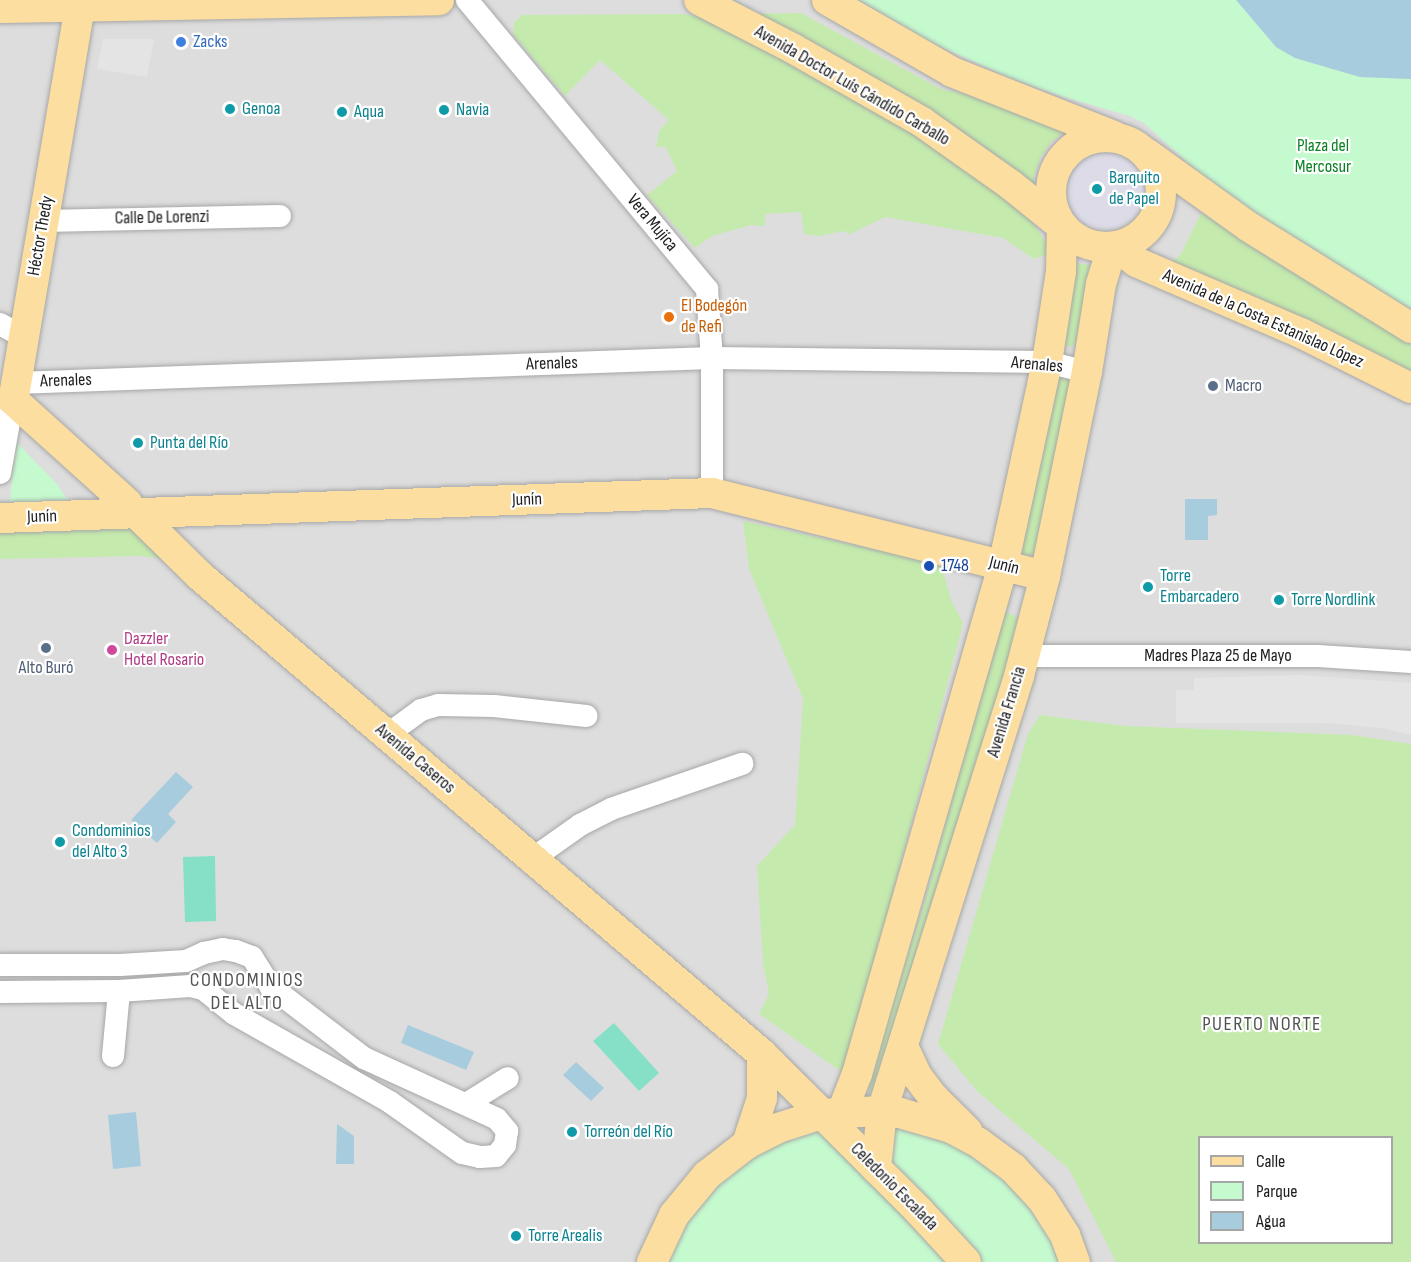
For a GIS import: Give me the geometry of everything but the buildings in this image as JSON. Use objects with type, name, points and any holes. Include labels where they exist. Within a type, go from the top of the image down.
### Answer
[{"type":"main road","points":[[0,8],[81,3],[439,0]]},
{"type":"main road","name":"Avenida Doctor Luis Cándido Carballo","points":[[699,0],[792,48],[922,122],[1011,185],[1060,225]]},
{"type":"main road","points":[[826,0],[952,72],[1134,145],[1249,227],[1411,328]]},
{"type":"main road","name":"Héctor Thedy","points":[[14,392],[12,331],[43,221],[81,3]]},
{"type":"main road","points":[[832,1113],[857,1074],[1003,566],[1047,362],[1061,272],[1060,225],[1051,197],[1050,184],[1056,165],[1069,150],[1086,140],[1106,137],[1134,145],[1155,166],[1161,186],[1160,206],[1151,225],[1136,239],[1114,248],[1093,247],[1076,240],[1060,225]]},
{"type":"main road","name":"Avenida Francia","points":[[876,1168],[882,1111],[1027,644],[1045,576],[1087,372],[1101,284],[1114,248]]},
{"type":"main road","name":"Avenida de la Costa Estanislao López","points":[[1114,248],[1136,262],[1301,333],[1411,388]]},
{"type":"main road","name":"Avenida Caseros","points":[[14,392],[200,576],[832,1113]]},
{"type":"main road","name":"Junín","points":[[0,519],[132,509],[712,493],[1045,576]]},
{"type":"main road","points":[[987,622],[1003,603],[1016,601],[1023,604],[1029,613],[1027,644]]},
{"type":"main road","points":[[903,1046],[917,1076],[979,1143]]},
{"type":"main road","points":[[747,1144],[762,1098],[762,1054]]},
{"type":"main road","points":[[652,1262],[674,1215],[706,1175],[747,1144],[778,1128],[832,1113],[882,1111],[900,1113],[951,1128],[979,1143],[1013,1168],[1042,1199],[1065,1235],[1075,1262]]},
{"type":"main road","name":"Celedonio Escalada","points":[[832,1113],[876,1168],[966,1262]]},
{"type":"street","name":"Vera Mujíca","points":[[467,0],[707,289],[712,358],[712,493]]},
{"type":"street","name":"Calle De Lorenzi","points":[[43,221],[280,216]]},
{"type":"street","name":"Arenales","points":[[14,392],[712,358],[1047,362],[1087,372]]},
{"type":"street","name":"Héctor Thedy","points":[[0,473],[14,392]]},
{"type":"street","name":"Madres Plaza 25 de Mayo","points":[[1027,644],[1318,656],[1411,663]]},
{"type":"street","points":[[387,735],[421,710],[438,705],[494,706],[586,716]]},
{"type":"street","points":[[532,859],[579,825],[611,809],[742,764]]},
{"type":"street","points":[[0,965],[120,965],[186,961],[204,952],[223,949],[252,957],[271,987],[364,1058],[497,1119],[507,1131],[505,1145],[496,1156],[480,1157],[462,1153],[390,1102],[233,1013],[203,989],[190,986],[0,992]]},
{"type":"street","points":[[186,961],[194,967],[196,978],[190,986]]},
{"type":"street","points":[[113,1056],[119,990]]},
{"type":"street","points":[[466,1104],[508,1078]]},
{"type":"shaded area","points":[[0,0],[1236,0],[1276,47],[1411,79],[1411,1262],[0,1262]]},
{"type":"shaded area","points":[[103,39],[154,39],[147,77],[97,69]]},
{"type":"shaded area","points":[[1103,147],[1119,150],[1132,159],[1141,172],[1144,188],[1141,204],[1132,217],[1119,226],[1103,229],[1087,226],[1074,217],[1065,204],[1062,188],[1065,172],[1074,159],[1087,150]]},
{"type":"shaded area","points":[[1301,675],[1411,683],[1411,735],[1383,728],[1325,723],[1176,723],[1176,690],[1194,690],[1194,678]]},
{"type":"green space","name":"Plaza del Mercosur","points":[[859,0],[1236,0],[1276,47],[1295,58],[1360,77],[1411,79],[1411,315],[1225,196],[1144,123],[1130,116],[1010,78],[926,40]]},
{"type":"green space","points":[[801,13],[941,89],[978,97],[1068,130],[1051,142],[1040,158],[1034,177],[1034,190],[751,14]]},
{"type":"green space","points":[[683,14],[705,17],[926,136],[1025,211],[1052,252],[1034,259],[1003,238],[885,217],[850,234],[844,231],[819,236],[804,234],[801,212],[765,214],[765,226],[751,225],[712,236],[695,248],[647,195],[677,171],[665,146],[656,148],[659,131],[669,120],[600,60],[565,96],[513,34],[514,23],[522,15]]},
{"type":"green space","points":[[1201,213],[1411,345],[1411,373],[1214,279],[1171,265],[1182,252]]},
{"type":"green space","points":[[1075,263],[1095,266],[1077,344],[1070,347],[1063,344]]},
{"type":"green space","points":[[1061,376],[1069,379],[1070,384],[1038,547],[1030,557],[1016,553],[1054,377]]},
{"type":"green space","points":[[16,442],[57,484],[70,504],[10,502]]},
{"type":"green space","points":[[138,515],[185,561],[140,556],[0,559],[0,518]]},
{"type":"green space","points":[[743,521],[941,564],[951,600],[963,623],[846,1075],[759,1014],[769,994],[763,964],[757,866],[795,825],[803,699],[749,569]]},
{"type":"green space","points":[[1008,613],[1015,616],[1019,625],[1009,660],[874,1091],[870,1091],[866,1088],[926,897],[1000,615]]},
{"type":"green space","points":[[1040,715],[1125,726],[1352,735],[1411,744],[1411,1262],[1116,1262],[1069,1169],[977,1091],[938,1044],[1028,734]]},
{"type":"green space","points":[[215,856],[216,921],[185,922],[183,857]]},
{"type":"green space","points":[[614,1023],[659,1073],[639,1091],[593,1041]]},
{"type":"green space","points":[[842,1112],[979,1143],[1075,1262],[652,1262],[707,1175]]},
{"type":"water","points":[[1236,0],[1411,0],[1411,79],[1360,77],[1295,58],[1276,47]]},
{"type":"water","points":[[1185,499],[1217,499],[1217,515],[1208,516],[1208,540],[1185,540]]},
{"type":"water","points":[[176,772],[193,787],[168,814],[176,822],[157,843],[131,820]]},
{"type":"water","points":[[408,1025],[474,1052],[466,1070],[401,1043]]},
{"type":"water","points":[[576,1062],[604,1088],[591,1101],[563,1075]]},
{"type":"water","points":[[136,1112],[141,1166],[113,1169],[108,1115]]},
{"type":"water","points":[[337,1124],[354,1136],[354,1164],[336,1164]]},
{"type":"place","name":"Zacks","points":[[181,42]]},
{"type":"place","name":"Genoa","points":[[230,109]]},
{"type":"place","name":"Navia","points":[[444,110]]},
{"type":"place","name":"Aqua","points":[[342,112]]},
{"type":"place","name":"Barquito de Papel","points":[[1097,189]]},
{"type":"place","name":"El Bodegón de Refi","points":[[669,317]]},
{"type":"place","name":"Macro","points":[[1213,386]]},
{"type":"place","name":"Punta del Río","points":[[138,443]]},
{"type":"place","name":"1748","points":[[929,566]]},
{"type":"place","name":"Torre Embarcadero","points":[[1148,587]]},
{"type":"place","name":"Torre Nordlink","points":[[1279,600]]},
{"type":"place","name":"Alto Buró","points":[[46,648]]},
{"type":"place","name":"Dazzler Hotel Rosario","points":[[112,650]]},
{"type":"place","name":"Condominios del Alto 3","points":[[60,842]]},
{"type":"place","name":"Torreón del Río","points":[[572,1132]]},
{"type":"place","name":"Torre Arealis","points":[[516,1236]]},
{"type":"district","name":"CONDOMINIOS DEL ALTO","points":[[247,992]]},
{"type":"district","name":"PUERTO NORTE","points":[[1262,1024]]}]
